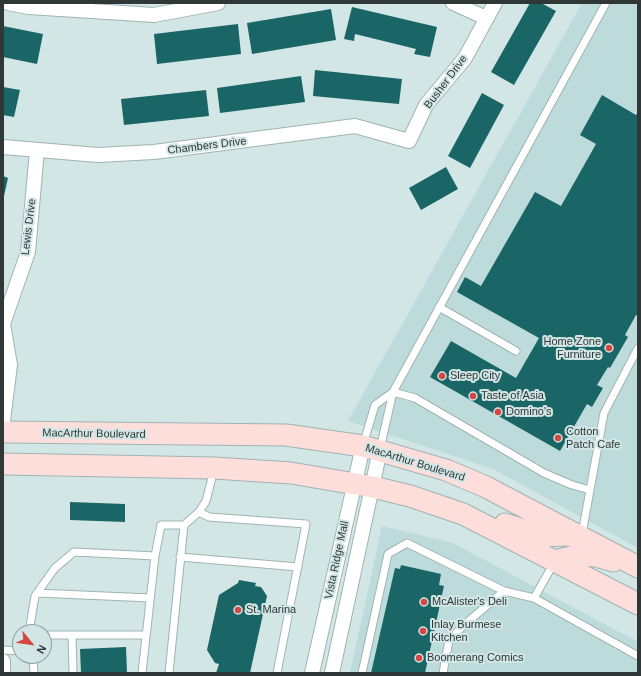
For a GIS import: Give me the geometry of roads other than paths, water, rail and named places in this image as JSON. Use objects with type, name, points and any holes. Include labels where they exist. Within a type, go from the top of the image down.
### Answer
[{"type":"main road","name":"MacArthur Boulevard","points":[[3,432],[286,436],[371,448],[446,470],[486,487],[638,567]]},
{"type":"main road","points":[[3,464],[214,468],[291,473],[364,485],[410,496],[463,514],[513,526],[542,536],[581,536]]},
{"type":"main road","points":[[463,514],[638,604]]},
{"type":"main road","points":[[555,561],[578,555],[596,556],[638,567]]},
{"type":"street","points":[[8,3],[29,7],[154,15],[218,3]]},
{"type":"street","points":[[453,3],[486,18]]},
{"type":"street","name":"Busher Drive","points":[[409,141],[426,105],[465,58],[495,3]]},
{"type":"street","name":"Chambers Drive","points":[[3,146],[98,155],[154,152],[355,126],[409,141]]},
{"type":"street","name":"Lewis Drive","points":[[3,421],[10,364],[3,324],[28,252],[37,150]]},
{"type":"street","name":"Vista Ridge Mall","points":[[332,673],[371,448]]},
{"type":"street","name":"Vista Ridge Mall","points":[[312,673],[364,485],[371,448]]},
{"type":"street","points":[[3,661],[3,673]]},
{"type":"lane","points":[[371,448],[392,392],[606,3]]},
{"type":"lane","points":[[439,307],[516,351]]},
{"type":"lane","points":[[581,536],[604,413],[638,348]]},
{"type":"lane","points":[[371,448],[375,405],[392,392]]},
{"type":"lane","points":[[392,392],[415,398],[544,473],[572,485],[590,490]]},
{"type":"lane","points":[[142,673],[155,556],[162,525],[184,525],[199,512],[206,501],[214,468]]},
{"type":"lane","points":[[199,512],[209,517],[306,524],[277,673]]},
{"type":"lane","points":[[169,673],[184,525]]},
{"type":"lane","points":[[362,673],[388,554],[407,543],[504,591],[534,598],[638,656]]},
{"type":"lane","points":[[32,624],[35,596],[55,568],[74,552],[155,556]]},
{"type":"lane","points":[[180,557],[298,567]]},
{"type":"lane","points":[[534,598],[555,561]]},
{"type":"lane","points":[[443,673],[450,640],[464,625],[504,591]]},
{"type":"lane","points":[[37,593],[150,598]]},
{"type":"lane","points":[[52,635],[146,635]]},
{"type":"lane","points":[[72,636],[73,673]]},
{"type":"place","name":"Home Zone Furniture","points":[[609,348]]},
{"type":"place","name":"Sleep City","points":[[442,376]]},
{"type":"place","name":"Taste of Asia","points":[[473,396]]},
{"type":"place","name":"Domino's","points":[[498,412]]},
{"type":"place","name":"Cotton Patch Cafe","points":[[558,438]]},
{"type":"place","name":"McAlister's Deli","points":[[424,602]]},
{"type":"place","name":"St. Marina","points":[[238,610]]},
{"type":"place","name":"Inlay Burmese Kitchen","points":[[423,631]]},
{"type":"place","name":"Boomerang Comics","points":[[419,658]]}]
